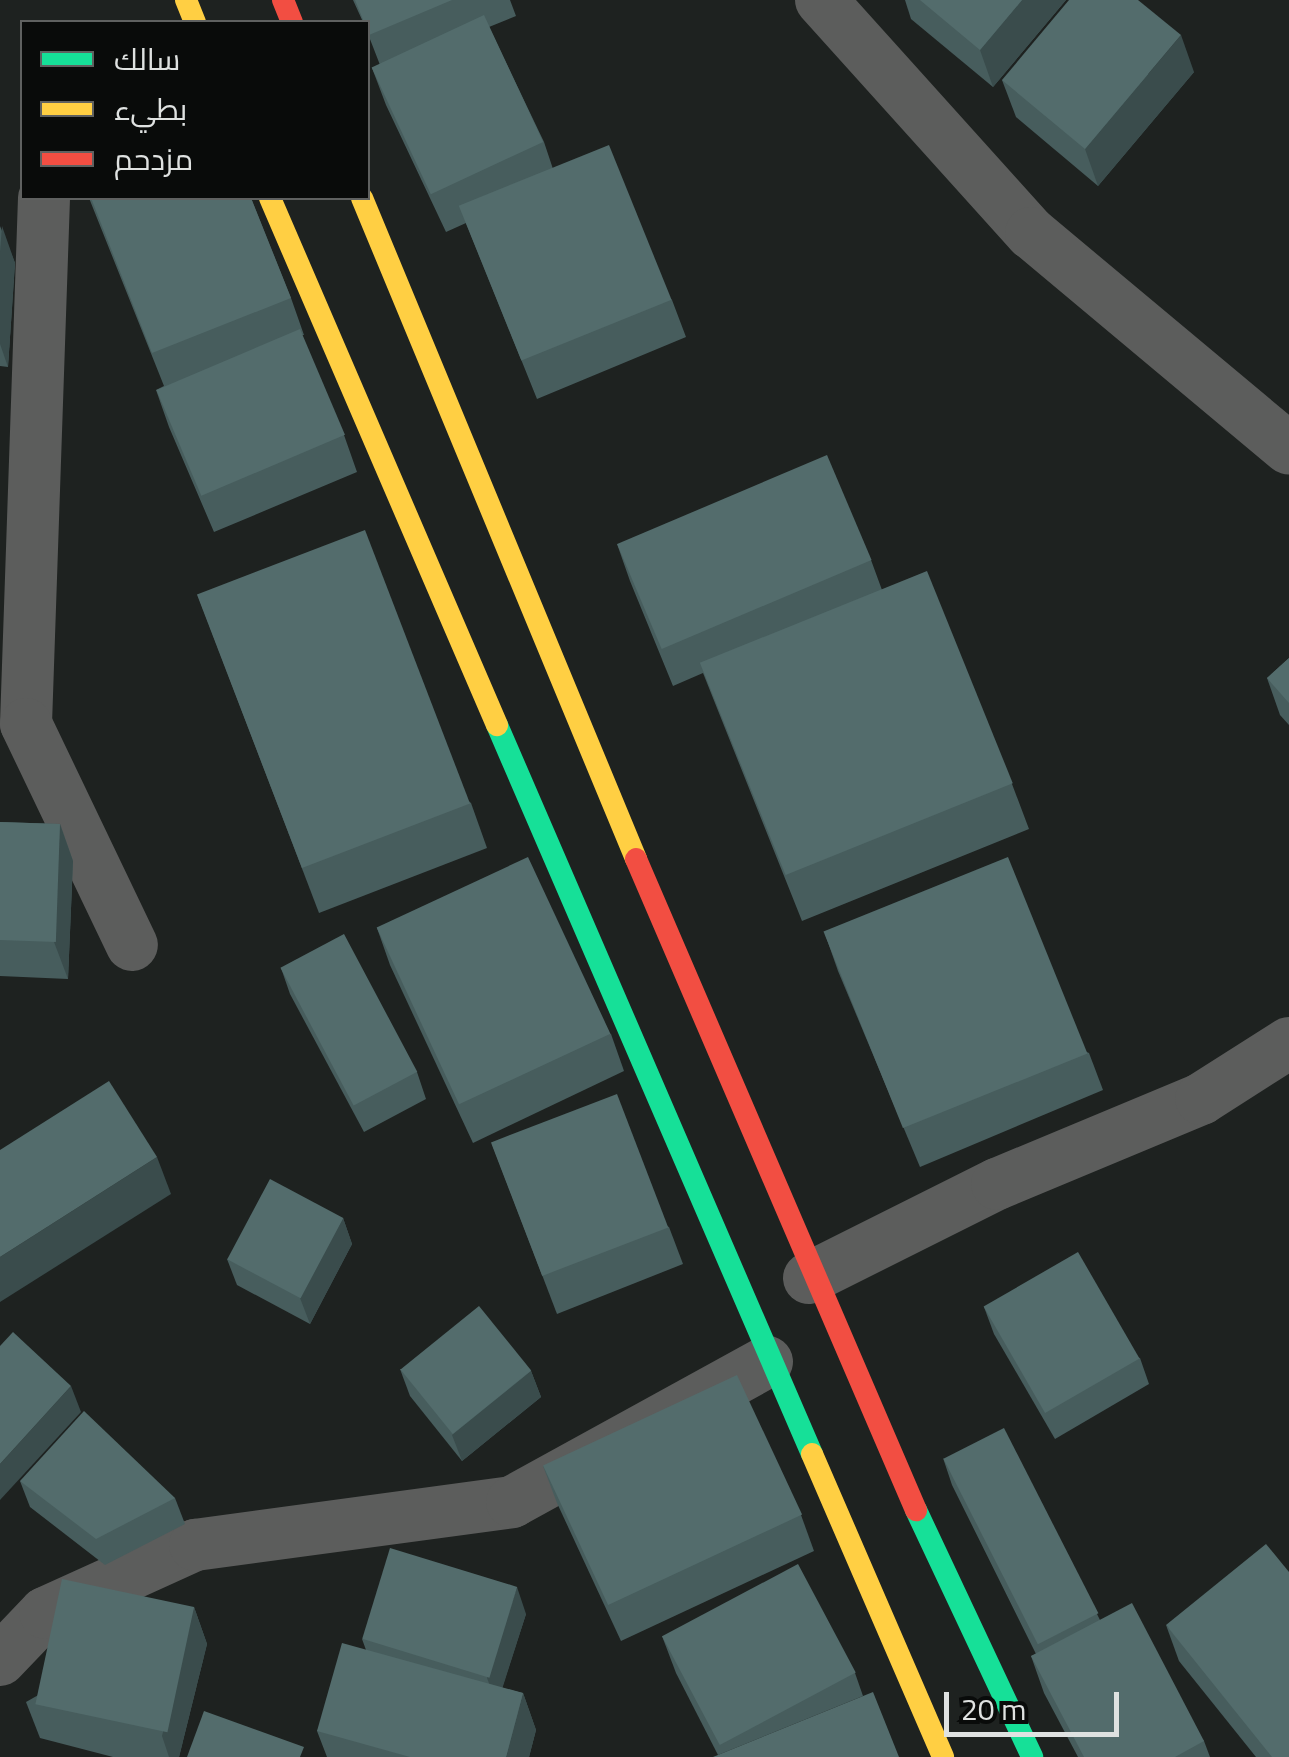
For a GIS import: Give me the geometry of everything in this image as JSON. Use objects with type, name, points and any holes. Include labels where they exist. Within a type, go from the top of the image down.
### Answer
[{"type":"street","points":[[820,0],[1031,233],[1289,449]]},
{"type":"street","points":[[44,200],[26,724],[132,945]]},
{"type":"street","points":[[271,200],[768,1362],[942,1757]]},
{"type":"street","points":[[363,200],[810,1278],[1032,1757]]},
{"type":"street","points":[[810,1278],[997,1184],[1202,1099],[1289,1044]]},
{"type":"street","points":[[0,1660],[45,1613],[196,1546],[512,1502],[768,1362]]},
{"type":"building","points":[[355,0],[452,0],[370,35],[370,20],[363,20]]},
{"type":"building","points":[[920,0],[1022,0],[980,50]]},
{"type":"building","points":[[1069,0],[1138,0],[1181,35],[1085,149],[1002,80]]},
{"type":"building","points":[[484,15],[543,142],[431,194],[372,67]]},
{"type":"building","points":[[609,145],[672,300],[521,361],[459,206]]},
{"type":"building","points":[[92,200],[252,200],[291,298],[152,353]]},
{"type":"building","points":[[300,329],[345,435],[201,496],[156,390]]},
{"type":"building","points":[[827,455],[872,560],[662,649],[617,544]]},
{"type":"building","points":[[365,530],[470,804],[302,868],[197,595]]},
{"type":"building","points":[[927,571],[1013,783],[786,875],[700,663]]},
{"type":"building","points":[[1289,658],[1289,703],[1267,678]]},
{"type":"building","points":[[0,822],[60,824],[56,942],[0,940]]},
{"type":"building","points":[[528,857],[610,1034],[459,1104],[377,928]]},
{"type":"building","points":[[1008,857],[1087,1054],[903,1128],[823,932]]},
{"type":"building","points":[[344,934],[417,1072],[354,1106],[280,968]]},
{"type":"building","points":[[109,1081],[157,1157],[0,1257],[0,1150]]},
{"type":"building","points":[[617,1094],[668,1228],[542,1276],[491,1142]]},
{"type":"building","points":[[270,1179],[343,1218],[301,1298],[227,1259]]},
{"type":"building","points":[[1078,1252],[1140,1359],[1045,1413],[984,1306]]},
{"type":"building","points":[[479,1306],[531,1371],[453,1434],[401,1370]]},
{"type":"building","points":[[13,1332],[71,1386],[0,1464],[0,1346]]},
{"type":"building","points":[[737,1375],[802,1515],[608,1605],[543,1465]]},
{"type":"building","points":[[84,1411],[175,1498],[96,1539],[20,1481]]},
{"type":"building","points":[[1004,1428],[1098,1613],[1038,1644],[943,1459]]},
{"type":"building","points":[[1266,1544],[1289,1572],[1289,1757],[1272,1757],[1166,1625]]},
{"type":"building","points":[[390,1548],[517,1587],[489,1678],[362,1639]]},
{"type":"building","points":[[798,1564],[856,1673],[720,1745],[662,1636]]},
{"type":"building","points":[[62,1579],[194,1607],[167,1732],[35,1704]]},
{"type":"building","points":[[1132,1603],[1204,1741],[1175,1757],[1084,1757],[1031,1656]]},
{"type":"building","points":[[342,1643],[523,1693],[506,1757],[410,1757],[317,1731]]},
{"type":"building","points":[[873,1692],[899,1757],[713,1757]]},
{"type":"building","points":[[204,1711],[304,1747],[300,1757],[187,1757]]},
{"type":"traffic: fast","points":[[497,725],[812,1454]]},
{"type":"traffic: fast","points":[[916,1510],[1032,1757]]},
{"type":"traffic: slow","points":[[186,0],[194,20]]},
{"type":"traffic: slow","points":[[271,200],[497,725]]},
{"type":"traffic: slow","points":[[363,200],[636,859]]},
{"type":"traffic: slow","points":[[812,1454],[943,1757]]},
{"type":"traffic: jam","points":[[283,0],[291,20]]},
{"type":"traffic: jam","points":[[636,859],[916,1510]]}]
